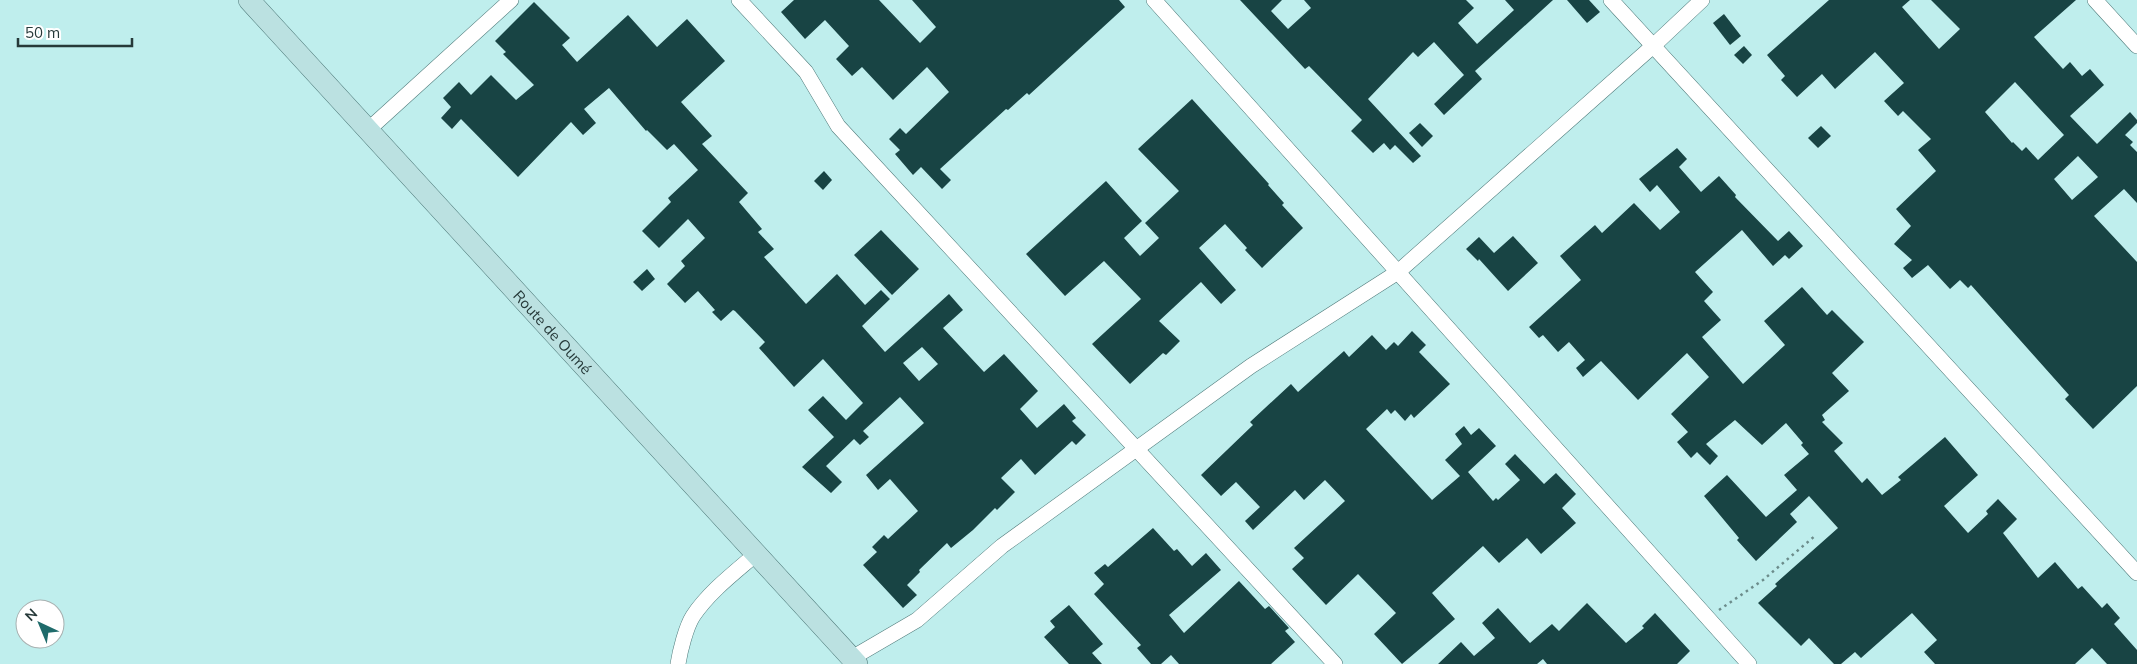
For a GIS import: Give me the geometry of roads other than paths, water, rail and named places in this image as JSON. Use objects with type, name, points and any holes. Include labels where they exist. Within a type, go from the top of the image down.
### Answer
[{"type":"street","name":"Route de Oumé","points":[[249,0],[854,661]]},
{"type":"street","points":[[368,130],[511,0]]},
{"type":"street","points":[[739,0],[806,72],[838,126],[1335,664]]},
{"type":"street","points":[[1154,0],[1749,664]]},
{"type":"street","points":[[1611,0],[2137,573]]},
{"type":"street","points":[[854,661],[916,620],[1002,546],[1135,448],[1251,366],[1398,272],[1653,46],[1702,0]]},
{"type":"street","points":[[2095,0],[2137,46]]},
{"type":"street","points":[[678,664],[679,654],[692,617],[723,583],[756,554]]}]
